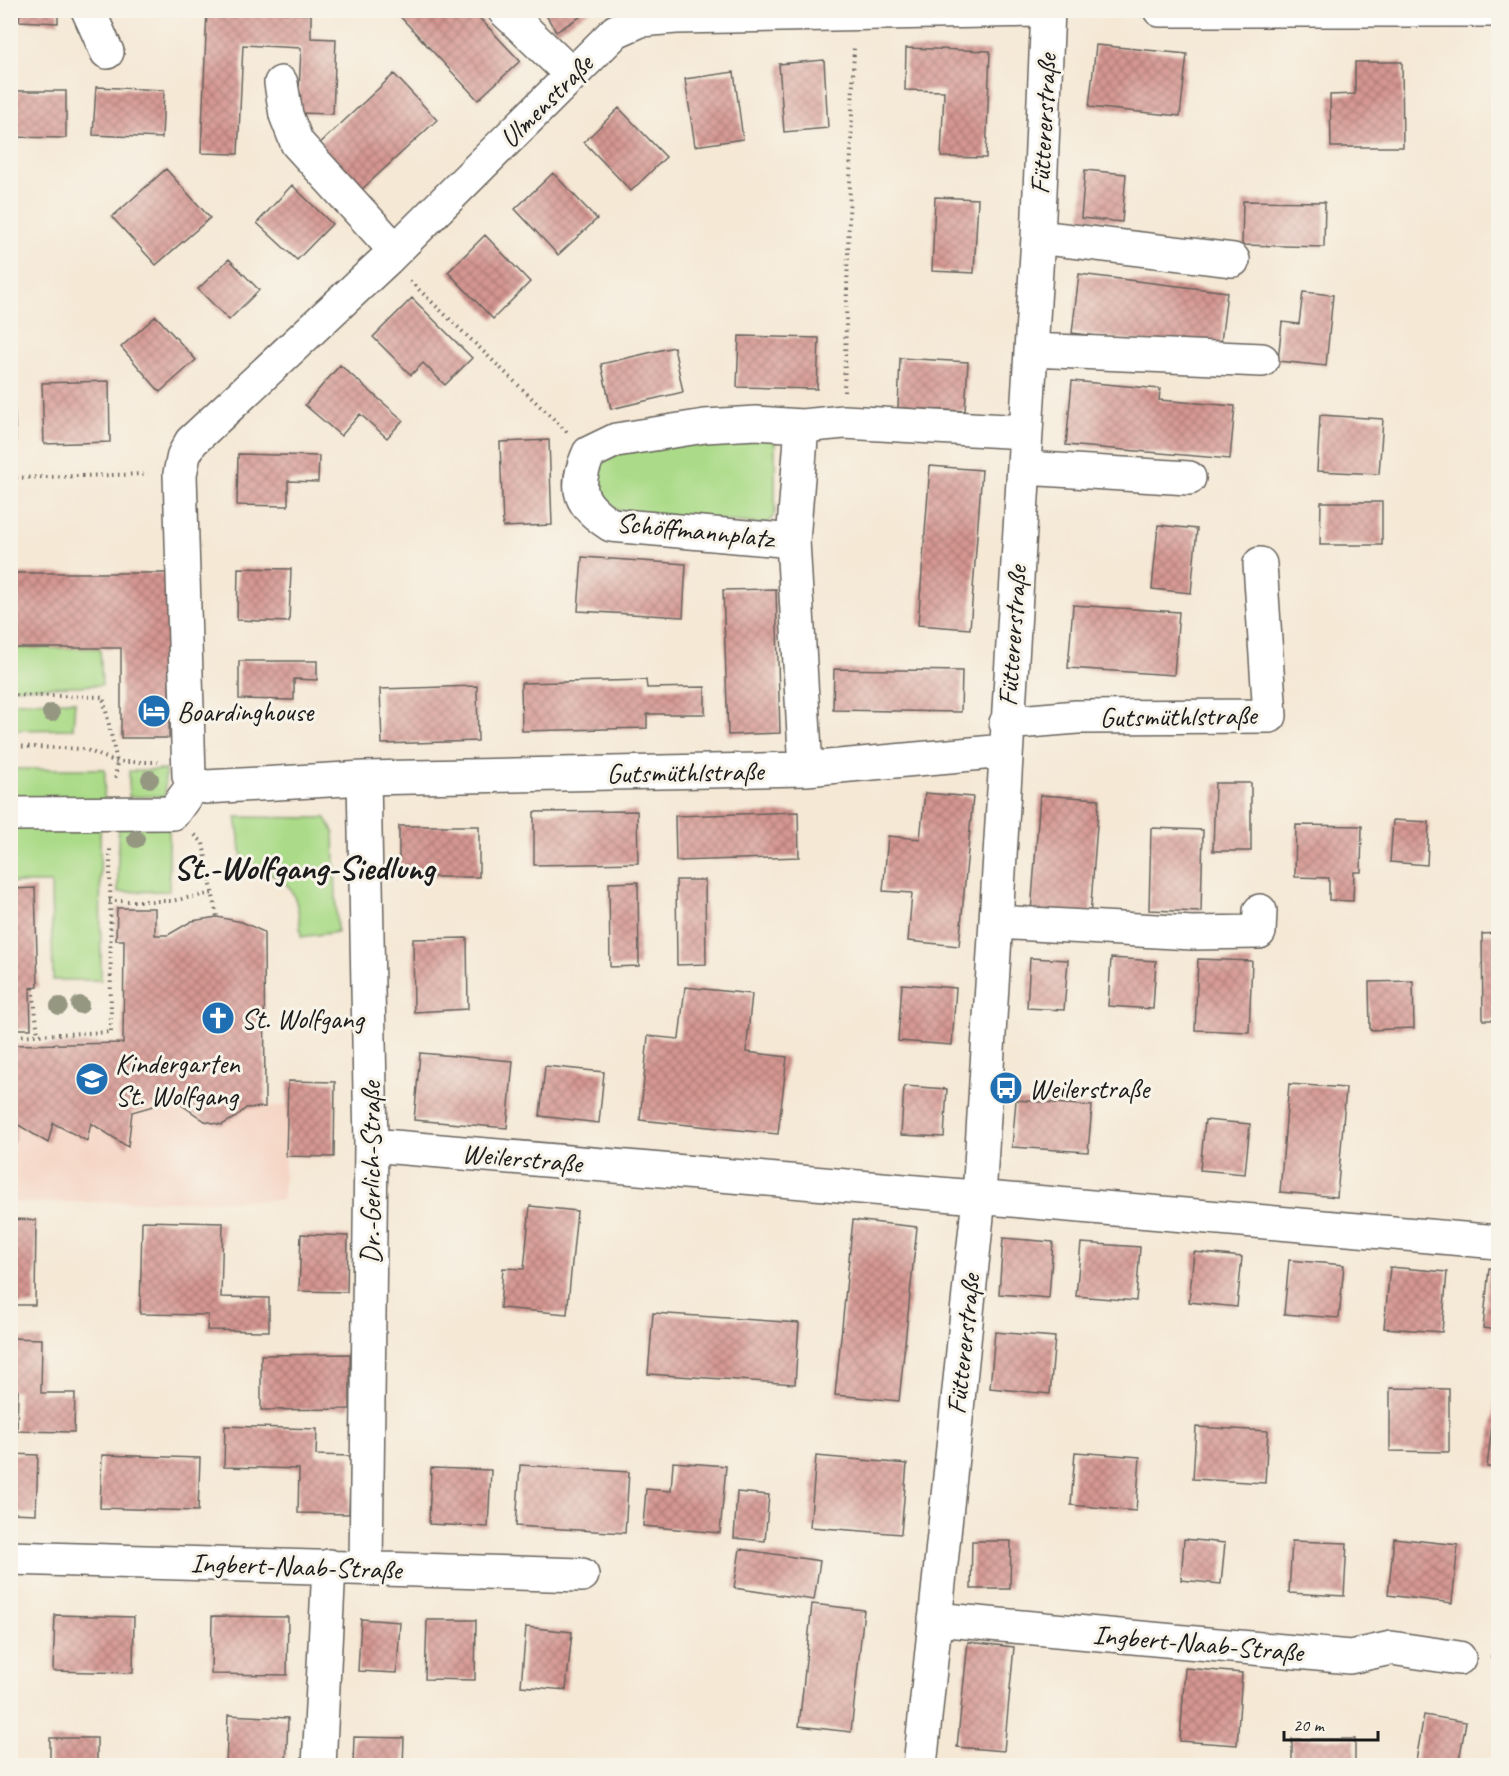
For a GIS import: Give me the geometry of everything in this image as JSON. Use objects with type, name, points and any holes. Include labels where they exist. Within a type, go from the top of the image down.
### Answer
[{"type":"street","points":[[88,10],[107,52]]},
{"type":"street","points":[[504,10],[572,75]]},
{"type":"street","name":"Ulmenstraße","points":[[191,773],[180,474],[184,455],[191,442],[391,254],[616,31],[641,20],[676,17],[1040,10]]},
{"type":"street","name":"Füttererstraße","points":[[920,1766],[979,1197],[1038,237],[1048,10]]},
{"type":"street","points":[[1160,10],[1493,10]]},
{"type":"street","points":[[281,83],[286,116],[297,143],[391,254]]},
{"type":"street","points":[[1038,237],[1233,260]]},
{"type":"street","points":[[1031,350],[1262,360]]},
{"type":"street","points":[[589,453],[616,440],[705,426],[756,423],[802,426],[844,422],[1025,432]]},
{"type":"street","name":"Schöffmannplatz","points":[[802,426],[793,541],[806,769]]},
{"type":"street","name":"Schöffmannplatz","points":[[589,453],[580,473],[582,498],[594,514],[611,525],[793,541]]},
{"type":"street","points":[[1024,468],[1189,478]]},
{"type":"street","name":"Gutsmüthlstraße","points":[[191,773],[206,787],[364,778],[806,769],[1006,737],[1077,717],[1270,716],[1260,564]]},
{"type":"street","points":[[10,814],[173,813],[191,773]]},
{"type":"street","name":"Dr.-Gerlich-Straße","points":[[364,778],[371,1144],[366,1568]]},
{"type":"street","points":[[996,922],[1192,933],[1259,932],[1260,911]]},
{"type":"street","name":"Weilerstraße","points":[[371,1144],[1498,1242]]},
{"type":"street","name":"Ingbert-Naab-Straße","points":[[10,1558],[582,1575]]},
{"type":"street","points":[[319,1766],[329,1566]]},
{"type":"street","name":"Ingbert-Naab-Straße","points":[[934,1618],[1350,1657],[1390,1648],[1460,1658]]},
{"type":"path","points":[[844,422],[855,15]]},
{"type":"path","points":[[391,254],[589,453]]},
{"type":"path","points":[[10,478],[180,474]]},
{"type":"path","points":[[10,695],[103,697],[117,762],[110,814],[111,1032],[10,1036]]},
{"type":"path","points":[[10,746],[84,749],[117,762],[191,773]]},
{"type":"path","points":[[173,813],[203,843],[217,917]]},
{"type":"path","points":[[109,902],[171,901],[213,893]]},
{"type":"path","points":[[33,988],[38,1035]]},
{"type":"shaded area","name":"Kindergarten St. Wolfgang","points":[[168,935],[174,1100],[205,1121],[222,1124],[236,1117],[246,1108],[287,1105],[283,1200],[11,1203],[10,1058],[122,1043],[124,940]]},
{"type":"green space","points":[[772,433],[775,441],[775,513],[770,521],[761,524],[620,511],[597,503],[594,467],[617,453]]},
{"type":"green space","points":[[11,648],[100,648],[102,685],[11,688]]},
{"type":"green space","points":[[75,701],[73,729],[11,730],[11,702]]},
{"type":"green space","points":[[11,769],[105,769],[104,805],[11,803]]},
{"type":"green space","points":[[165,770],[165,796],[129,797],[129,771]]},
{"type":"green space","points":[[236,817],[326,818],[334,833],[337,932],[301,937],[297,907],[289,887],[272,874],[243,864]]},
{"type":"green space","points":[[100,824],[101,980],[53,980],[51,883],[11,883],[10,826]]},
{"type":"green space","points":[[118,824],[169,826],[169,891],[118,892]]},
{"type":"building","points":[[20,10],[58,10],[58,23],[19,21]]},
{"type":"building","points":[[207,10],[284,10],[284,13],[311,14],[311,38],[336,39],[333,114],[298,113],[301,48],[243,45],[238,154],[201,153]]},
{"type":"building","points":[[394,10],[472,10],[520,61],[478,100]]},
{"type":"building","points":[[543,10],[591,10],[556,32]]},
{"type":"building","points":[[1096,45],[1187,54],[1180,116],[1089,107]]},
{"type":"building","points":[[906,48],[990,51],[986,158],[941,157],[944,91],[905,90]]},
{"type":"building","points":[[824,60],[828,128],[784,132],[779,64]]},
{"type":"building","points":[[1355,62],[1402,62],[1403,147],[1331,147],[1330,95],[1355,94]]},
{"type":"building","points":[[734,72],[743,139],[695,146],[685,79]]},
{"type":"building","points":[[394,74],[437,120],[358,193],[316,147]]},
{"type":"building","points":[[96,87],[164,90],[162,138],[93,135]]},
{"type":"building","points":[[12,91],[66,91],[66,138],[11,137]]},
{"type":"building","points":[[619,108],[666,157],[631,191],[584,142]]},
{"type":"building","points":[[166,169],[210,218],[156,265],[112,217]]},
{"type":"building","points":[[1085,170],[1126,174],[1122,222],[1081,218]]},
{"type":"building","points":[[553,173],[597,219],[558,255],[515,209]]},
{"type":"building","points":[[292,185],[332,224],[297,260],[257,223]]},
{"type":"building","points":[[935,197],[978,199],[974,273],[932,271]]},
{"type":"building","points":[[1243,201],[1325,202],[1324,247],[1242,245]]},
{"type":"building","points":[[485,235],[530,282],[493,319],[448,272]]},
{"type":"building","points":[[229,259],[259,290],[229,320],[198,289]]},
{"type":"building","points":[[1079,274],[1227,292],[1220,351],[1072,333]]},
{"type":"building","points":[[1303,292],[1333,295],[1326,366],[1278,361],[1282,322],[1299,324]]},
{"type":"building","points":[[412,298],[472,358],[445,385],[423,363],[411,375],[373,337]]},
{"type":"building","points":[[156,316],[196,360],[160,392],[121,347]]},
{"type":"building","points":[[739,336],[819,338],[817,389],[737,387]]},
{"type":"building","points":[[674,347],[683,392],[611,409],[601,364]]},
{"type":"building","points":[[900,358],[968,362],[965,411],[898,408]]},
{"type":"building","points":[[340,365],[403,420],[387,438],[360,414],[341,436],[305,405]]},
{"type":"building","points":[[13,379],[16,444],[10,444],[10,380]]},
{"type":"building","points":[[109,381],[110,442],[44,444],[42,383]]},
{"type":"building","points":[[1072,381],[1160,389],[1159,400],[1235,406],[1230,459],[1066,445]]},
{"type":"building","points":[[1320,415],[1383,419],[1379,474],[1317,471]]},
{"type":"building","points":[[549,440],[552,525],[503,527],[500,442]]},
{"type":"building","points":[[238,454],[319,456],[318,482],[288,481],[288,506],[237,505]]},
{"type":"building","points":[[930,466],[982,470],[970,629],[918,625]]},
{"type":"building","points":[[1321,502],[1382,502],[1382,545],[1320,545]]},
{"type":"building","points":[[1158,525],[1197,529],[1191,593],[1152,589]]},
{"type":"building","points":[[582,557],[686,564],[683,617],[578,611]]},
{"type":"building","points":[[238,568],[291,569],[289,622],[237,620]]},
{"type":"building","points":[[10,573],[170,573],[169,738],[121,738],[121,648],[10,648]]},
{"type":"building","points":[[776,589],[780,733],[728,735],[723,590]]},
{"type":"building","points":[[1073,605],[1179,612],[1174,675],[1068,668]]},
{"type":"building","points":[[239,661],[317,661],[317,680],[294,679],[294,700],[239,699]]},
{"type":"building","points":[[834,669],[962,671],[961,712],[833,710]]},
{"type":"building","points":[[646,680],[647,688],[705,687],[705,714],[647,714],[647,728],[522,731],[521,683]]},
{"type":"building","points":[[477,686],[478,741],[382,744],[380,689]]},
{"type":"building","points":[[1215,783],[1251,783],[1251,851],[1213,851]]},
{"type":"building","points":[[925,793],[973,797],[959,946],[908,941],[912,893],[883,891],[888,836],[920,839]]},
{"type":"building","points":[[1040,795],[1099,799],[1090,917],[1031,912]]},
{"type":"building","points":[[637,811],[638,863],[534,865],[534,812]]},
{"type":"building","points":[[798,812],[799,857],[676,861],[675,816]]},
{"type":"building","points":[[1393,820],[1429,822],[1427,865],[1390,862]]},
{"type":"building","points":[[1296,825],[1362,826],[1361,872],[1354,872],[1353,901],[1329,900],[1329,878],[1295,877]]},
{"type":"building","points":[[399,826],[479,826],[479,877],[399,877]]},
{"type":"building","points":[[1151,828],[1203,830],[1201,912],[1149,910]]},
{"type":"building","points":[[676,880],[705,880],[706,964],[677,965]]},
{"type":"building","points":[[638,882],[639,966],[610,967],[609,883]]},
{"type":"building","points":[[35,888],[38,987],[30,988],[31,1029],[10,1029],[10,889]]},
{"type":"building","points":[[117,908],[155,908],[155,935],[168,935],[192,921],[217,917],[242,922],[264,932],[265,1107],[246,1108],[222,1125],[205,1121],[174,1100],[132,1112],[128,1147],[91,1123],[87,1141],[53,1123],[48,1143],[17,1124],[14,1143],[10,1141],[10,1058],[13,1045],[123,1043],[124,940],[116,940]]},
{"type":"building","points":[[1498,933],[1498,1020],[1483,1020],[1482,934]]},
{"type":"building","points":[[467,938],[468,1009],[414,1012],[413,939]]},
{"type":"building","points":[[1030,958],[1068,960],[1064,1010],[1027,1008]]},
{"type":"building","points":[[1111,958],[1156,961],[1153,1009],[1108,1006]]},
{"type":"building","points":[[1198,959],[1252,961],[1249,1032],[1195,1030]]},
{"type":"building","points":[[1413,981],[1414,1028],[1370,1030],[1369,982]]},
{"type":"building","points":[[902,984],[956,988],[952,1045],[898,1041]]},
{"type":"building","points":[[685,987],[752,994],[746,1052],[787,1057],[778,1134],[640,1120],[648,1036],[679,1039]]},
{"type":"building","points":[[420,1053],[513,1061],[507,1128],[414,1120]]},
{"type":"building","points":[[545,1066],[604,1072],[599,1123],[540,1116]]},
{"type":"building","points":[[288,1081],[335,1082],[334,1157],[286,1156]]},
{"type":"building","points":[[1289,1084],[1346,1088],[1337,1197],[1280,1192]]},
{"type":"building","points":[[904,1086],[947,1089],[944,1137],[901,1135]]},
{"type":"building","points":[[1016,1100],[1092,1106],[1088,1152],[1012,1147]]},
{"type":"building","points":[[1205,1120],[1250,1124],[1245,1174],[1200,1170]]},
{"type":"building","points":[[1496,1145],[1498,1145],[1498,1204],[1493,1203]]},
{"type":"building","points":[[530,1206],[577,1211],[567,1314],[500,1308],[503,1268],[524,1269]]},
{"type":"building","points":[[10,1219],[36,1220],[35,1305],[10,1305]]},
{"type":"building","points":[[853,1220],[917,1227],[899,1401],[835,1395]]},
{"type":"building","points":[[142,1221],[223,1223],[221,1297],[269,1298],[269,1331],[207,1330],[208,1315],[140,1314]]},
{"type":"building","points":[[301,1234],[348,1236],[347,1292],[299,1291]]},
{"type":"building","points":[[1003,1238],[1053,1242],[1049,1298],[999,1294]]},
{"type":"building","points":[[1081,1243],[1140,1247],[1136,1301],[1076,1296]]},
{"type":"building","points":[[1194,1252],[1242,1257],[1237,1307],[1189,1302]]},
{"type":"building","points":[[1289,1260],[1344,1265],[1339,1318],[1284,1314]]},
{"type":"building","points":[[1390,1267],[1447,1272],[1442,1332],[1384,1328]]},
{"type":"building","points":[[1489,1268],[1498,1269],[1498,1330],[1483,1328]]},
{"type":"building","points":[[653,1313],[799,1323],[795,1384],[648,1374]]},
{"type":"building","points":[[995,1332],[1055,1337],[1050,1394],[990,1388]]},
{"type":"building","points":[[10,1338],[42,1339],[41,1393],[75,1393],[74,1432],[17,1431],[18,1391],[10,1391]]},
{"type":"building","points":[[350,1354],[350,1409],[261,1410],[261,1355]]},
{"type":"building","points":[[1390,1388],[1449,1389],[1449,1452],[1390,1451]]},
{"type":"building","points":[[1495,1400],[1498,1400],[1498,1468],[1487,1467]]},
{"type":"building","points":[[225,1426],[317,1429],[316,1455],[351,1456],[349,1514],[298,1513],[299,1469],[224,1467]]},
{"type":"building","points":[[1196,1427],[1268,1431],[1265,1483],[1193,1479]]},
{"type":"building","points":[[1075,1452],[1140,1457],[1136,1511],[1071,1505]]},
{"type":"building","points":[[10,1454],[38,1455],[36,1514],[10,1513]]},
{"type":"building","points":[[102,1455],[200,1458],[198,1511],[100,1508]]},
{"type":"building","points":[[816,1456],[907,1464],[901,1534],[810,1527]]},
{"type":"building","points":[[673,1462],[726,1466],[720,1533],[643,1526],[646,1489],[671,1491]]},
{"type":"building","points":[[520,1465],[629,1472],[625,1533],[516,1526]]},
{"type":"building","points":[[431,1468],[491,1470],[488,1527],[429,1524]]},
{"type":"building","points":[[737,1492],[769,1495],[765,1541],[734,1538]]},
{"type":"building","points":[[1394,1538],[1458,1545],[1452,1603],[1388,1595]]},
{"type":"building","points":[[1184,1539],[1225,1543],[1221,1584],[1181,1580]]},
{"type":"building","points":[[972,1541],[1011,1541],[1010,1589],[971,1589]]},
{"type":"building","points":[[1292,1541],[1347,1543],[1344,1596],[1289,1593]]},
{"type":"building","points":[[740,1549],[820,1561],[814,1600],[734,1588]]},
{"type":"building","points":[[812,1604],[864,1610],[851,1732],[799,1726]]},
{"type":"building","points":[[55,1615],[134,1617],[133,1673],[53,1671]]},
{"type":"building","points":[[212,1616],[288,1617],[287,1675],[211,1674]]},
{"type":"building","points":[[361,1619],[400,1622],[397,1673],[358,1671]]},
{"type":"building","points":[[427,1620],[476,1620],[475,1680],[425,1679]]},
{"type":"building","points":[[526,1627],[572,1632],[566,1690],[521,1686]]},
{"type":"building","points":[[968,1642],[1014,1647],[1004,1751],[957,1747]]},
{"type":"building","points":[[1185,1668],[1242,1673],[1237,1745],[1180,1741]]},
{"type":"building","points":[[228,1715],[288,1718],[286,1766],[226,1766]]},
{"type":"building","points":[[1424,1715],[1466,1722],[1458,1766],[1415,1766]]},
{"type":"building","points":[[354,1737],[404,1738],[403,1766],[353,1766]]},
{"type":"building","points":[[50,1738],[97,1738],[97,1766],[50,1766]]},
{"type":"building","points":[[1292,1739],[1355,1739],[1355,1766],[1292,1766]]},
{"type":"place","name":"Boardinghouse","points":[[154,711]]},
{"type":"place","name":"St. Wolfgang","points":[[218,1018]]},
{"type":"place","name":"Kindergarten St. Wolfgang","points":[[92,1079]]},
{"type":"place","name":"Weilerstraße","points":[[1006,1088]]},
{"type":"district","name":"St.-Wolfgang-Siedlung","points":[[304,867]]}]
